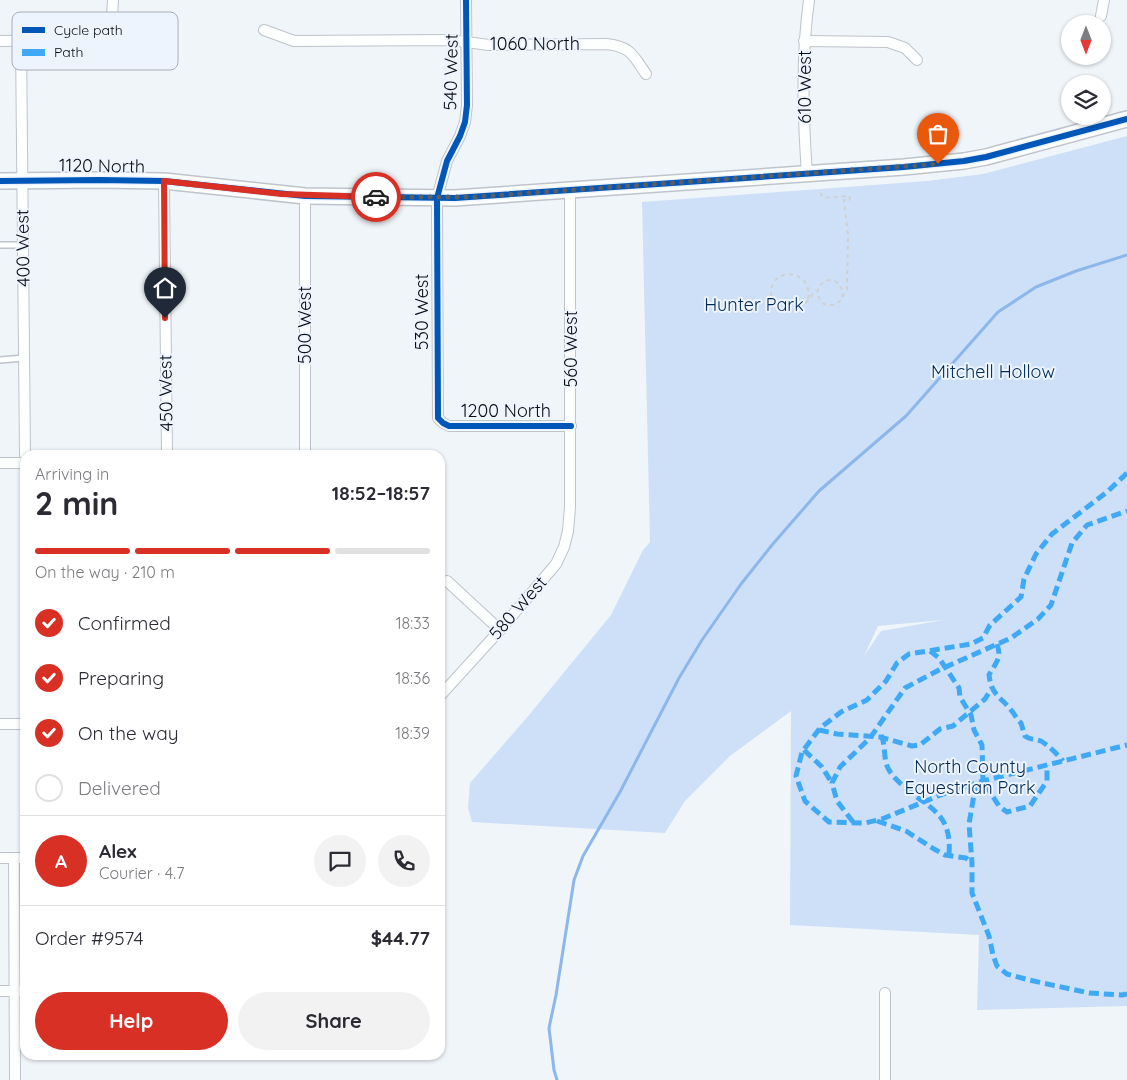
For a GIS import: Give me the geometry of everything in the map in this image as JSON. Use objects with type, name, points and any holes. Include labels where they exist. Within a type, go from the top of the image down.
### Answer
[{"type":"street","name":"540 West","points":[[437,198],[447,161],[465,122],[467,105],[466,0]]},
{"type":"street","name":"610 West","points":[[807,174],[803,70],[809,0]]},
{"type":"street","points":[[1101,15],[1104,0]]},
{"type":"street","name":"1060 North","points":[[264,30],[294,40],[451,40],[489,45],[607,44],[620,46],[631,53],[646,74]]},
{"type":"street","points":[[804,42],[888,42],[906,48],[918,60]]},
{"type":"street","name":"400 West","points":[[21,70],[26,450]]},
{"type":"street","name":"1120 North","points":[[0,181],[164,181],[305,196],[474,197],[964,161],[1127,119]]},
{"type":"street","name":"450 West","points":[[164,181],[167,450]]},
{"type":"street","name":"560 West","points":[[570,191],[570,507]]},
{"type":"street","name":"500 West","points":[[305,196],[305,450]]},
{"type":"street","name":"530 West","points":[[437,198],[438,418],[443,423]]},
{"type":"street","name":"1200 North","points":[[443,423],[449,426],[571,426]]},
{"type":"street","points":[[0,463],[20,462]]},
{"type":"street","name":"580 West","points":[[445,690],[556,564],[564,547],[568,531],[570,507]]},
{"type":"street","points":[[447,581],[500,630]]},
{"type":"street","points":[[0,724],[20,724]]},
{"type":"street","points":[[0,858],[20,858],[20,991],[15,1080]]},
{"type":"street","points":[[0,991],[20,991]]},
{"type":"street","points":[[885,994],[885,1080]]},
{"type":"lane","points":[[0,245],[23,245]]},
{"type":"lane","points":[[0,360],[24,358]]},
{"type":"path","points":[[818,288],[818,299],[826,305],[834,305],[847,289],[848,236],[844,200],[850,200],[849,196],[824,198],[820,193]]},
{"type":"path","points":[[808,299],[807,286],[802,278],[797,276],[787,274],[782,276],[773,286],[773,301],[784,310],[793,311],[801,308],[825,281],[835,281],[842,288],[842,297]]},
{"type":"green space","points":[[1127,136],[1127,1006],[977,1010],[979,935],[790,925],[791,711],[730,756],[685,801],[665,833],[472,822],[468,808],[470,783],[611,615],[643,550],[650,542],[642,202],[927,181],[983,174]],"holes":[[[943,620],[881,631],[864,656],[878,626]]]},
{"type":"waterway","points":[[557,1080],[549,1028],[574,880],[583,856],[620,792],[679,678],[702,640],[741,584],[819,491],[906,416],[998,312],[1036,287],[1076,271],[1127,255]]},
{"type":"marked path","points":[[1127,473],[1107,492],[1052,534],[1036,554],[1024,579],[1021,597],[990,625],[983,638],[971,644],[909,654],[897,663],[886,681],[867,700],[841,712],[820,728],[802,752],[796,776],[805,801],[829,822],[865,823],[882,819],[943,794],[983,781],[1127,745]]},
{"type":"marked path","points":[[853,822],[837,801],[832,783],[840,767],[870,738],[905,688],[939,670],[1011,638],[1038,619],[1051,605],[1072,543],[1087,525],[1127,511]]},
{"type":"marked path","points":[[997,644],[999,657],[989,675],[994,691],[1021,723],[1025,736],[1041,741],[1063,761]]},
{"type":"marked path","points":[[930,651],[939,658],[959,688],[960,697],[971,715],[974,730],[982,745],[983,781],[999,806],[1007,812],[1030,806],[1047,781],[1047,765]]},
{"type":"marked path","points":[[819,730],[837,734],[880,737],[912,746],[920,745],[940,729],[953,726],[985,699],[992,688]]},
{"type":"marked path","points":[[881,735],[884,743],[886,764],[891,773],[903,786],[931,807],[943,821],[949,841],[949,855]]},
{"type":"marked path","points":[[804,750],[822,767],[832,783]]},
{"type":"marked path","points":[[976,783],[969,824],[972,893],[989,936],[997,966],[1007,974],[1089,993],[1127,994]]},
{"type":"marked path","points":[[877,821],[906,831],[945,855],[966,858],[972,863]]},
{"type":"cycle path","points":[[466,0],[467,105],[465,122],[447,161],[437,198],[438,418],[449,426],[571,426]]},
{"type":"cycle path","points":[[0,181],[164,181],[305,196],[455,198],[904,167],[964,161],[986,157],[1127,119]]},
{"type":"way so far","points":[[376,197],[474,197],[938,164]]},
{"type":"route","points":[[165,318],[164,181],[305,196],[376,197]]},
{"type":"park label","name":"Hunter Park","points":[[754,305]]},
{"type":"park label","name":"Mitchell Hollow","points":[[993,372]]},
{"type":"park label","name":"North County Equestrian Park","points":[[970,778]]}]
